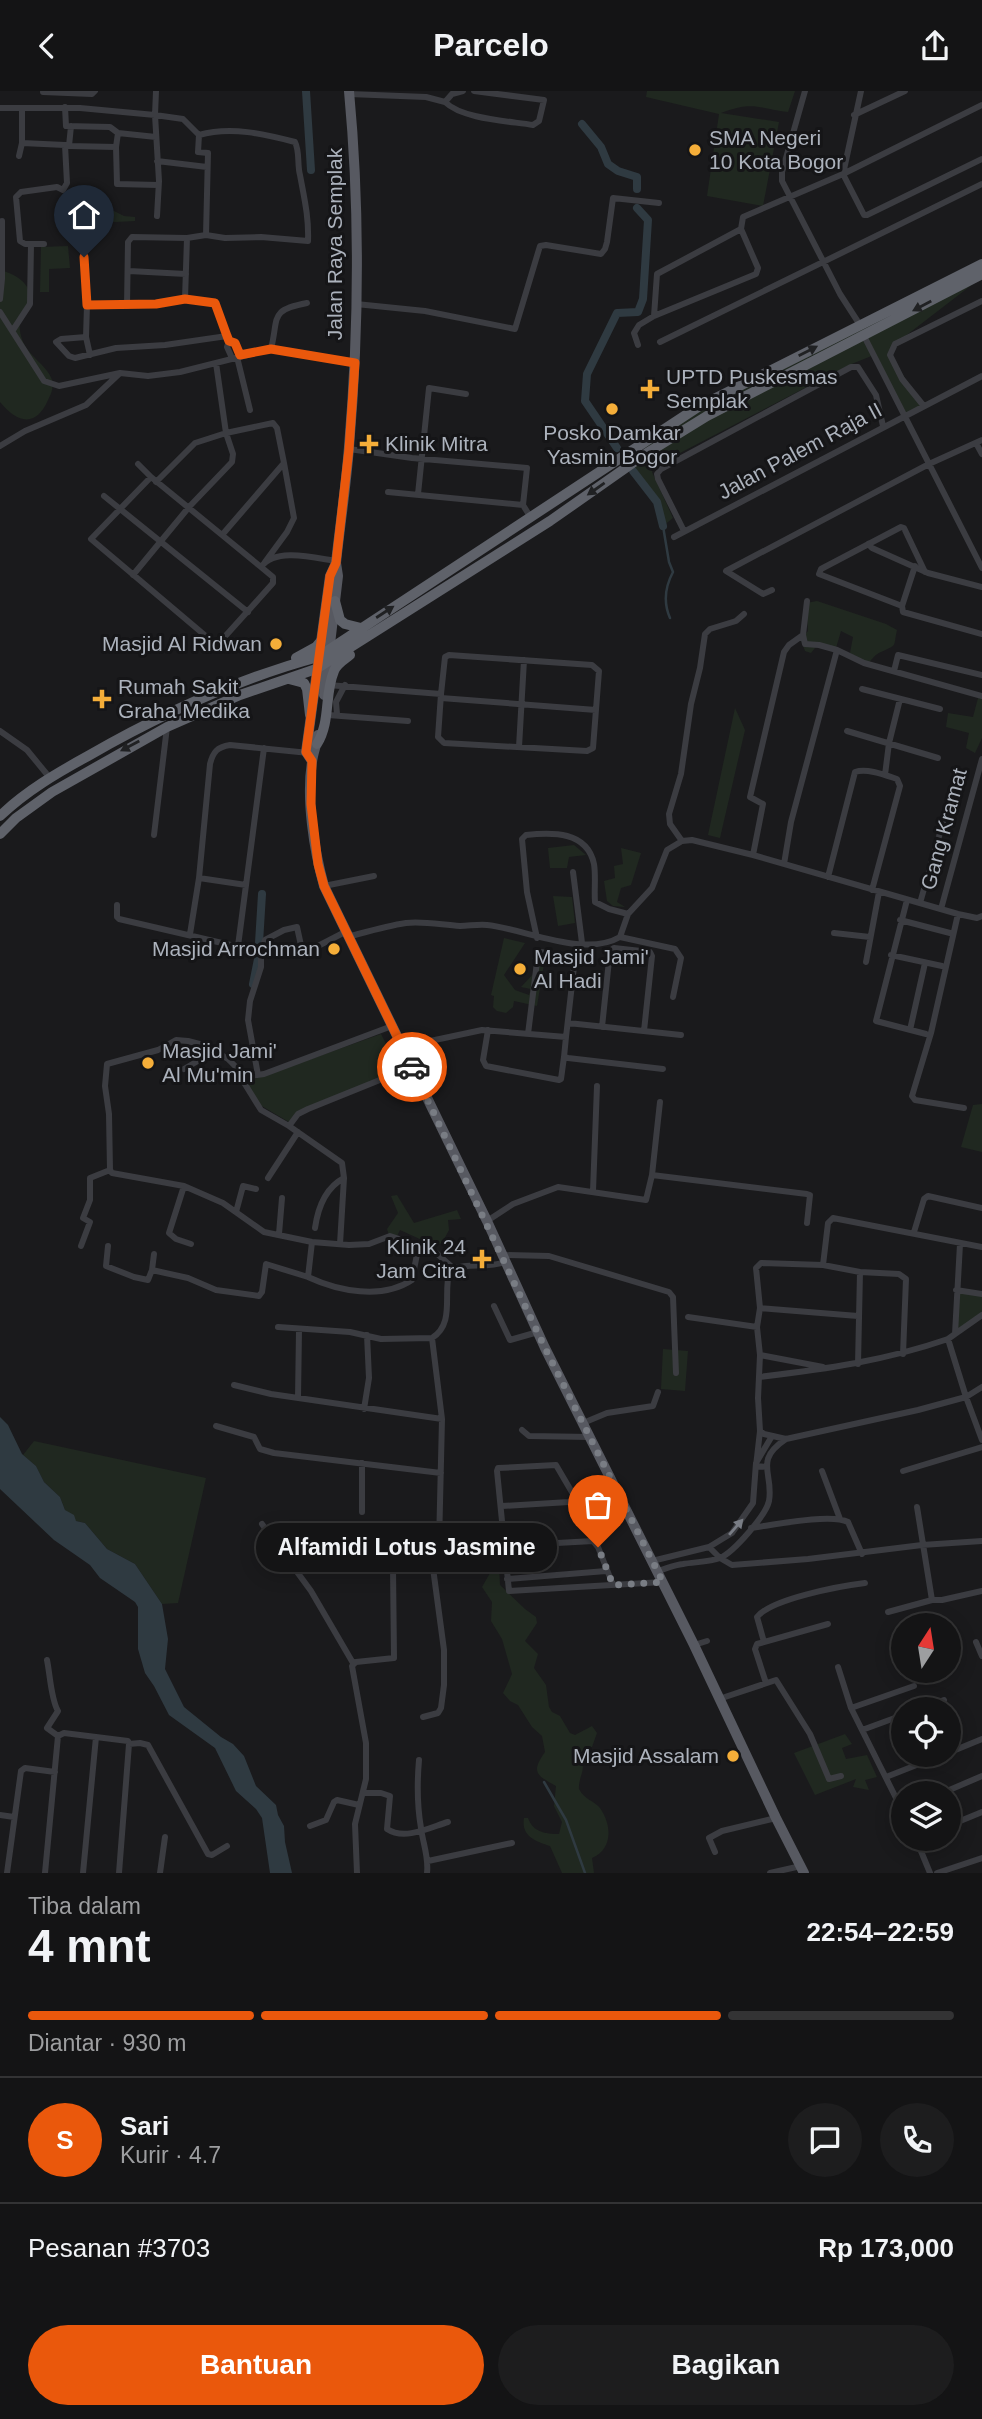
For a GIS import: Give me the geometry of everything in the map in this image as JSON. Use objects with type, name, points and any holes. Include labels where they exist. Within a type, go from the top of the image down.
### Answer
[{"type":"highway","points":[[0,834],[52,792],[167,727],[279,680],[400,617],[707,416],[982,264]]},
{"type":"highway","points":[[0,816],[12,804],[50,778],[110,743],[190,703],[303,655],[322,656],[698,407],[982,274]]},
{"type":"highway","points":[[641,443],[648,453]]},
{"type":"highway","points":[[335,601],[340,621],[361,628]]},
{"type":"highway","points":[[312,752],[332,714],[328,685],[333,672],[340,662],[383,633],[400,617]]},
{"type":"highway","points":[[279,680],[294,679],[304,683],[310,715]]},
{"type":"main road","name":"Jalan Raya Semplak","points":[[322,656],[338,576],[336,562],[349,449],[355,363],[354,142],[349,92]]},
{"type":"main road","name":"Jalan Raya Semplak","points":[[322,656],[330,576],[336,562]]},
{"type":"main road","points":[[312,752],[328,685],[322,656]]},
{"type":"main road","points":[[322,656],[310,715],[311,804],[318,864],[324,886],[538,1332],[694,1645],[802,1870]]},
{"type":"street","points":[[42,109],[43,91],[93,95],[95,91]]},
{"type":"street","points":[[156,91],[157,216]]},
{"type":"street","points":[[445,102],[452,94],[463,91]]},
{"type":"street","points":[[349,92],[426,97],[445,102],[458,111],[533,125],[539,121],[544,100],[474,91]]},
{"type":"street","points":[[805,91],[782,176],[790,198],[862,331],[982,568]]},
{"type":"street","points":[[861,91],[843,174],[862,212],[867,215],[982,159]]},
{"type":"street","points":[[854,114],[905,91]]},
{"type":"street","points":[[80,94],[80,107]]},
{"type":"street","points":[[638,345],[634,333],[639,325],[654,316],[756,274],[758,268],[741,229],[743,218],[843,174],[982,105]]},
{"type":"street","points":[[65,107],[66,126],[110,127],[118,133],[156,137]]},
{"type":"street","points":[[0,108],[80,107],[155,115],[183,119],[200,135]]},
{"type":"street","points":[[19,156],[22,143],[22,108]]},
{"type":"street","points":[[44,244],[23,243],[19,235],[17,194],[57,187],[63,190],[67,183],[67,145],[71,126]]},
{"type":"street","points":[[127,306],[128,242],[132,237],[187,238],[206,235],[308,241],[309,222],[295,142],[222,130],[200,135]]},
{"type":"street","points":[[118,133],[117,184],[158,185]]},
{"type":"street","points":[[200,135],[198,152],[208,153],[206,235]]},
{"type":"street","points":[[22,143],[116,147]]},
{"type":"street","points":[[157,161],[207,167]]},
{"type":"street","points":[[660,342],[982,184]]},
{"type":"street","points":[[356,304],[425,311],[515,329],[540,246],[601,254],[607,242],[613,198],[659,203]]},
{"type":"street","points":[[0,299],[2,221]]},
{"type":"street","points":[[654,316],[657,274],[741,229]]},
{"type":"street","points":[[82,232],[87,305],[86,337],[90,355]]},
{"type":"street","points":[[185,299],[187,238]]},
{"type":"street","points":[[13,330],[30,304],[31,244]]},
{"type":"street","points":[[129,271],[186,274]]},
{"type":"street","points":[[87,305],[127,306],[185,299],[215,303],[228,338],[227,347],[236,356],[250,410]]},
{"type":"street","points":[[923,405],[902,379],[890,351],[895,344],[982,301]]},
{"type":"street","points":[[271,349],[280,311],[286,307],[307,303]]},
{"type":"street","points":[[0,312],[36,371],[50,384],[71,384],[120,373],[149,376],[168,374],[271,349],[355,363]]},
{"type":"street","points":[[86,337],[61,339],[56,344],[72,358],[117,348],[228,338]]},
{"type":"street","points":[[134,575],[189,507],[232,462],[233,454],[226,433],[216,363]]},
{"type":"street","points":[[684,531],[658,479],[657,474],[661,469],[851,367],[858,367],[876,395],[884,426]]},
{"type":"street","points":[[0,446],[86,405],[120,373]]},
{"type":"street","name":"Jalan Palem Raja II","points":[[674,537],[982,376]]},
{"type":"street","points":[[418,494],[430,378]]},
{"type":"street","points":[[429,388],[466,394]]},
{"type":"street","points":[[138,464],[153,480],[263,565],[274,580],[220,642],[214,643],[91,539],[120,509],[153,480],[195,443],[273,423],[278,428],[294,518],[263,565]]},
{"type":"street","points":[[772,590],[763,594],[726,571],[929,464],[979,441],[982,454]]},
{"type":"street","points":[[349,449],[527,468],[523,505],[531,519]]},
{"type":"street","points":[[222,535],[284,463]]},
{"type":"street","points":[[388,492],[523,505]]},
{"type":"street","points":[[104,496],[162,540],[248,612]]},
{"type":"street","points":[[902,605],[819,574],[821,569],[898,528],[904,528],[925,572]]},
{"type":"street","points":[[868,544],[925,572],[982,587]]},
{"type":"street","points":[[263,565],[278,557],[301,556],[336,562]]},
{"type":"street","points":[[915,566],[902,605],[903,612],[982,634]]},
{"type":"street","points":[[807,601],[803,635],[805,644],[837,650],[864,663],[982,696]]},
{"type":"street","points":[[682,841],[670,824],[669,814],[681,774],[705,634],[710,629],[736,621],[744,614]]},
{"type":"street","points":[[753,855],[763,804],[750,797],[760,747],[784,653],[789,645],[803,635]]},
{"type":"street","points":[[784,865],[791,822],[837,650]]},
{"type":"street","points":[[449,655],[592,665],[599,671],[594,744],[591,750],[441,742],[438,737],[441,696],[444,657],[449,655]]},
{"type":"street","points":[[894,671],[898,655],[982,675]]},
{"type":"street","points":[[519,747],[524,660]]},
{"type":"street","points":[[328,685],[596,710]]},
{"type":"street","points":[[345,685],[339,693],[332,714],[408,720]]},
{"type":"street","points":[[862,689],[940,709]]},
{"type":"street","points":[[885,775],[889,743],[900,699]]},
{"type":"street","points":[[154,835],[167,727]]},
{"type":"street","points":[[0,731],[27,750],[50,778]]},
{"type":"street","points":[[847,731],[938,758]]},
{"type":"street","points":[[190,934],[199,878],[210,764],[214,753],[218,748],[230,745],[312,752]]},
{"type":"street","points":[[239,946],[264,748]]},
{"type":"street","name":"Gang Kramat","points":[[940,909],[979,781],[982,759]]},
{"type":"street","points":[[828,877],[855,772],[860,770],[897,779],[900,786],[875,891],[866,962]]},
{"type":"street","points":[[920,903],[948,805]]},
{"type":"street","points":[[537,938],[527,891],[522,839],[526,835],[562,833],[585,846],[594,865],[595,902],[609,909],[628,913]]},
{"type":"street","points":[[620,937],[628,913],[652,888],[667,850],[682,841],[753,855],[958,914],[977,918],[982,916]]},
{"type":"street","points":[[573,872],[582,943]]},
{"type":"street","points":[[324,886],[374,876]]},
{"type":"street","points":[[199,878],[246,885]]},
{"type":"street","points":[[907,900],[876,1021],[926,1034]]},
{"type":"street","points":[[117,905],[116,915],[119,919],[259,952]]},
{"type":"street","points":[[958,914],[931,1033],[912,1096],[915,1100],[964,1108]]},
{"type":"street","points":[[900,920],[950,933]]},
{"type":"street","points":[[258,1075],[248,1020],[250,1001],[261,967],[259,952],[265,940],[295,927],[298,929],[302,951],[315,950],[318,946],[346,934],[407,923],[486,925],[537,938],[582,943],[612,941],[620,937],[675,949],[679,953],[681,958],[673,997]]},
{"type":"street","points":[[834,933],[870,937]]},
{"type":"street","points":[[602,1027],[610,951],[614,948],[650,952],[652,955],[644,1031]]},
{"type":"street","points":[[488,1030],[483,1060],[486,1066],[559,1080],[575,958],[539,953],[528,1034]]},
{"type":"street","points":[[891,955],[942,966]]},
{"type":"street","points":[[910,1030],[925,963]]},
{"type":"street","points":[[568,1023],[681,1035]]},
{"type":"street","points":[[110,1170],[109,1114],[105,1086],[107,1063],[158,1050],[176,1040],[198,1043],[228,1059],[243,1074],[258,1075],[391,1026]]},
{"type":"street","points":[[402,1047],[456,1034],[488,1030],[566,1037]]},
{"type":"street","points":[[184,1069],[215,1051]]},
{"type":"street","points":[[564,1057],[663,1069]]},
{"type":"street","points":[[289,1126],[298,1114],[308,1109],[412,1067]]},
{"type":"street","points":[[243,1074],[243,1081],[261,1110],[289,1126],[342,1164],[344,1178],[340,1244]]},
{"type":"street","points":[[593,1191],[597,1086]]},
{"type":"street","points":[[486,1221],[513,1204],[552,1188],[563,1187],[646,1200],[652,1175],[660,1102]]},
{"type":"street","points":[[268,1178],[298,1132]]},
{"type":"street","points":[[110,1170],[112,1173],[184,1186],[223,1203],[260,1230],[312,1242],[340,1244],[369,1244],[390,1237],[433,1250],[453,1268]]},
{"type":"street","points":[[81,1246],[90,1222],[83,1218],[90,1200],[90,1178],[110,1170]]},
{"type":"street","points":[[652,1175],[807,1194],[810,1195],[807,1223]]},
{"type":"street","points":[[315,1228],[327,1190],[344,1178]]},
{"type":"street","points":[[184,1186],[169,1233],[176,1239],[191,1244]]},
{"type":"street","points":[[236,1212],[243,1187],[256,1189]]},
{"type":"street","points":[[914,1232],[923,1199],[928,1196],[982,1208]]},
{"type":"street","points":[[279,1234],[282,1198]]},
{"type":"street","points":[[823,1265],[828,1223],[833,1218],[982,1247]]},
{"type":"street","points":[[308,1277],[312,1242]]},
{"type":"street","points":[[152,1270],[188,1278],[216,1290],[259,1296],[266,1264],[350,1291],[399,1286],[412,1280],[419,1244]]},
{"type":"street","points":[[960,1244],[951,1337],[965,1397],[982,1440]]},
{"type":"street","points":[[108,1246],[106,1266],[148,1280],[154,1254]]},
{"type":"street","points":[[278,1327],[367,1335],[381,1339],[432,1338],[438,1335],[446,1322],[448,1273],[453,1268],[491,1267],[503,1258],[549,1256],[669,1292],[673,1297],[676,1373]]},
{"type":"street","points":[[657,1571],[676,1555],[709,1547],[732,1533],[753,1503],[760,1431],[760,1355],[757,1327],[760,1308],[757,1265],[823,1265],[860,1272],[899,1275],[906,1279],[903,1354]]},
{"type":"street","points":[[858,1364],[860,1272]]},
{"type":"street","points":[[956,1290],[982,1294]]},
{"type":"street","points":[[494,1306],[510,1341],[538,1332]]},
{"type":"street","points":[[760,1308],[858,1316]]},
{"type":"street","points":[[759,1377],[858,1364],[903,1354],[951,1337],[982,1315]]},
{"type":"street","points":[[688,1317],[757,1327]]},
{"type":"street","points":[[298,1398],[299,1329]]},
{"type":"street","points":[[364,1409],[369,1378],[367,1335]]},
{"type":"street","points":[[423,1717],[438,1713],[444,1685],[444,1650],[433,1568],[439,1545],[442,1419],[432,1338]]},
{"type":"street","points":[[760,1355],[831,1368]]},
{"type":"street","points":[[234,1385],[364,1409],[442,1419]]},
{"type":"street","points":[[502,1506],[572,1500],[573,1494],[556,1465],[498,1468],[496,1471],[502,1506],[508,1589],[511,1591],[613,1585],[679,1564],[720,1558],[734,1548],[768,1505],[770,1493],[766,1467],[775,1447],[786,1439],[911,1412],[965,1397],[982,1387]]},
{"type":"street","points":[[583,1423],[607,1413],[653,1406],[658,1392]]},
{"type":"street","points":[[216,1426],[254,1437],[260,1449],[274,1453],[441,1473]]},
{"type":"street","points":[[522,1430],[529,1436],[590,1437]]},
{"type":"street","points":[[760,1431],[786,1439]]},
{"type":"street","points":[[755,1466],[772,1436]]},
{"type":"street","points":[[903,1471],[982,1447]]},
{"type":"street","points":[[362,1463],[362,1513]]},
{"type":"street","points":[[755,1466],[766,1467]]},
{"type":"street","points":[[822,1471],[840,1519]]},
{"type":"street","points":[[753,1503],[768,1505]]},
{"type":"street","points":[[917,1507],[932,1600]]},
{"type":"street","points":[[751,1528],[840,1519],[849,1522],[862,1554]]},
{"type":"street","points":[[262,1524],[311,1591],[353,1663],[366,1743],[366,1779],[354,1836],[357,1873]]},
{"type":"street","points":[[260,1549],[270,1547],[285,1537],[355,1543],[358,1545],[362,1567],[433,1568]]},
{"type":"street","points":[[505,1546],[589,1540],[598,1547],[613,1585]]},
{"type":"street","points":[[709,1547],[732,1565],[982,1541]]},
{"type":"street","points":[[676,1555],[679,1564]]},
{"type":"street","points":[[353,1663],[394,1658],[393,1569]]},
{"type":"street","points":[[507,1579],[606,1571]]},
{"type":"street","points":[[764,1642],[757,1617],[765,1610],[824,1590],[865,1583]]},
{"type":"street","points":[[888,1612],[932,1600],[982,1591]]},
{"type":"street","points":[[766,1683],[755,1649],[757,1644],[828,1624]]},
{"type":"street","points":[[694,1645],[707,1641]]},
{"type":"street","points":[[976,1642],[982,1656]]},
{"type":"street","points":[[47,1660],[54,1694],[53,1704],[58,1711],[47,1728],[58,1736]]},
{"type":"street","points":[[838,1667],[851,1708],[891,1787]]},
{"type":"street","points":[[719,1699],[776,1680],[810,1734],[829,1779],[841,1776]]},
{"type":"street","points":[[851,1708],[914,1686]]},
{"type":"street","points":[[862,1730],[891,1719]]},
{"type":"street","points":[[58,1736],[64,1733],[148,1745],[208,1854],[212,1855],[227,1846]]},
{"type":"street","points":[[45,1873],[58,1736]]},
{"type":"street","points":[[83,1873],[96,1737]]},
{"type":"street","points":[[961,1748],[982,1739]]},
{"type":"street","points":[[119,1873],[129,1744]]},
{"type":"street","points":[[419,1760],[416,1793],[428,1861],[426,1873]]},
{"type":"street","points":[[886,1777],[911,1767]]},
{"type":"street","points":[[7,1873],[22,1769],[55,1772]]},
{"type":"street","points":[[961,1785],[982,1776]]},
{"type":"street","points":[[363,1793],[390,1796],[387,1829],[393,1833],[421,1831],[448,1822]]},
{"type":"street","points":[[310,1826],[326,1820],[337,1800],[359,1805]]},
{"type":"street","points":[[961,1821],[982,1812]]},
{"type":"street","points":[[0,1815],[15,1817]]},
{"type":"street","points":[[715,1852],[709,1837],[722,1831],[776,1818]]},
{"type":"street","points":[[160,1873],[165,1837]]},
{"type":"street","points":[[428,1861],[512,1843]]},
{"type":"street","points":[[921,1851],[930,1873]]},
{"type":"street","points":[[0,1852],[9,1853]]},
{"type":"street","points":[[937,1873],[982,1858]]},
{"type":"street","points":[[770,1873],[802,1870]]},
{"type":"shaded area","points":[[647,91],[795,91],[788,112],[748,106],[721,113],[779,122],[763,206],[707,196],[719,114],[646,97]]},
{"type":"shaded area","points":[[74,208],[112,210],[124,216],[135,217],[135,221],[115,222],[74,217]]},
{"type":"shaded area","points":[[68,246],[70,268],[49,269],[49,292],[40,292],[41,247]]},
{"type":"shaded area","points":[[982,264],[982,277],[895,344],[890,355],[923,405],[904,415],[874,355],[849,365],[655,466],[652,472],[673,518],[663,526],[657,502],[630,466],[648,454],[641,443],[698,407]]},
{"type":"shaded area","points":[[0,270],[17,277],[26,285],[30,295],[20,324],[21,336],[27,349],[46,369],[52,380],[48,400],[38,415],[32,418],[19,418],[0,402]]},
{"type":"shaded area","points":[[817,601],[897,630],[894,645],[877,654],[867,664],[850,653],[853,637],[841,631],[836,648],[819,643],[811,653],[805,651],[801,640],[808,631],[806,603]]},
{"type":"shaded area","points":[[978,698],[982,699],[982,738],[975,753],[966,748],[969,733],[946,727],[948,713],[973,717]]},
{"type":"shaded area","points":[[735,708],[745,730],[720,838],[708,835]]},
{"type":"shaded area","points":[[574,845],[586,855],[569,857],[567,868],[550,868],[548,848]]},
{"type":"shaded area","points":[[621,848],[641,853],[631,885],[621,888],[617,902],[625,907],[613,906],[607,901],[604,881],[615,878],[614,866],[623,864]]},
{"type":"shaded area","points":[[553,896],[572,897],[575,923],[558,926]]},
{"type":"shaded area","points":[[504,938],[525,943],[504,975],[515,990],[529,995],[531,989],[521,987],[536,971],[532,958],[538,955],[545,958],[537,1006],[514,1001],[513,1007],[506,1013],[493,1007],[494,996],[491,995]]},
{"type":"shaded area","points":[[381,1034],[399,1070],[298,1111],[289,1122],[260,1105],[246,1082]]},
{"type":"shaded area","points":[[982,1104],[982,1152],[961,1147],[973,1105]]},
{"type":"shaded area","points":[[397,1195],[414,1223],[457,1210],[461,1219],[448,1220],[449,1230],[442,1243],[435,1246],[400,1230],[397,1236],[389,1235],[387,1229],[398,1213],[391,1196]]},
{"type":"shaded area","points":[[956,1290],[982,1294],[982,1315],[955,1334]]},
{"type":"shaded area","points":[[663,1349],[688,1351],[685,1391],[661,1389]]},
{"type":"shaded area","points":[[0,1417],[8,1425],[22,1454],[36,1466],[44,1482],[60,1497],[65,1510],[74,1515],[76,1521],[85,1523],[107,1549],[135,1564],[162,1604],[168,1639],[165,1669],[184,1707],[233,1744],[244,1756],[256,1786],[276,1805],[284,1826],[292,1873],[270,1873],[262,1818],[236,1791],[215,1748],[169,1715],[145,1673],[138,1649],[138,1607],[135,1602],[100,1578],[90,1565],[54,1540],[0,1489]]},
{"type":"shaded area","points":[[34,1441],[206,1478],[178,1603],[162,1604],[135,1564],[107,1549],[85,1523],[76,1521],[65,1510],[60,1497],[44,1482],[36,1466],[23,1455]]},
{"type":"shaded area","points":[[494,1542],[498,1548],[500,1585],[536,1617],[537,1623],[525,1641],[538,1654],[534,1668],[546,1685],[549,1707],[560,1716],[570,1733],[575,1735],[592,1726],[597,1733],[592,1747],[576,1755],[583,1767],[579,1789],[600,1808],[607,1822],[607,1843],[599,1854],[592,1858],[594,1873],[562,1873],[550,1846],[534,1840],[525,1829],[524,1818],[528,1818],[540,1831],[559,1834],[562,1822],[554,1806],[556,1786],[540,1776],[537,1769],[545,1752],[542,1736],[532,1727],[518,1705],[503,1693],[512,1674],[502,1639],[491,1621],[492,1602],[482,1587],[490,1573],[485,1556],[486,1546]]},
{"type":"shaded area","points":[[845,1734],[852,1744],[842,1748],[846,1759],[867,1755],[877,1777],[865,1780],[869,1790],[853,1787],[856,1779],[815,1795],[794,1753]]},
{"type":"waterway","points":[[306,91],[311,170]]},
{"type":"waterway","points":[[582,124],[601,147],[608,164],[618,171],[637,177],[637,189]]},
{"type":"waterway","points":[[617,448],[585,401],[587,374],[617,313],[638,312],[643,299],[648,220],[637,208]]},
{"type":"waterway","points":[[633,471],[657,502],[663,526]]},
{"type":"waterway","points":[[663,526],[673,572],[666,595],[670,618]]},
{"type":"waterway","points":[[253,984],[258,959],[262,894]]},
{"type":"waterway","points":[[544,1782],[566,1820],[585,1873]]},
{"type":"way so far","points":[[412,1067],[545,1348],[663,1582],[613,1585],[598,1547]]},
{"type":"place","name":"SMA Negeri 10 Kota Bogor","points":[[695,150]]},
{"type":"place","name":"UPTD Puskesmas Semplak","points":[[650,389]]},
{"type":"place","name":"Posko Damkar Yasmin Bogor","points":[[612,409]]},
{"type":"place","name":"Klinik Mitra","points":[[369,444]]},
{"type":"place","name":"Masjid Al Ridwan","points":[[276,644]]},
{"type":"place","name":"Rumah Sakit Graha Medika","points":[[102,699]]},
{"type":"place","name":"Masjid Arrochman","points":[[334,949]]},
{"type":"place","name":"Masjid Jami' Al Hadi","points":[[520,969]]},
{"type":"place","name":"Masjid Jami' Al Mu'min","points":[[148,1063]]},
{"type":"place","name":"Klinik 24 Jam Citra","points":[[482,1259]]},
{"type":"place","name":"Alfamidi Lotus Jasmine","points":[[598,1547]]},
{"type":"place","name":"Masjid Assalam","points":[[733,1756]]},
{"type":"route","points":[[84,257],[87,305],[127,306],[185,299],[215,303],[218,305],[229,341],[235,343],[240,355],[271,349],[355,363],[349,449],[336,563],[330,576],[306,752],[312,761],[311,804],[318,864],[324,886],[412,1067]]}]
